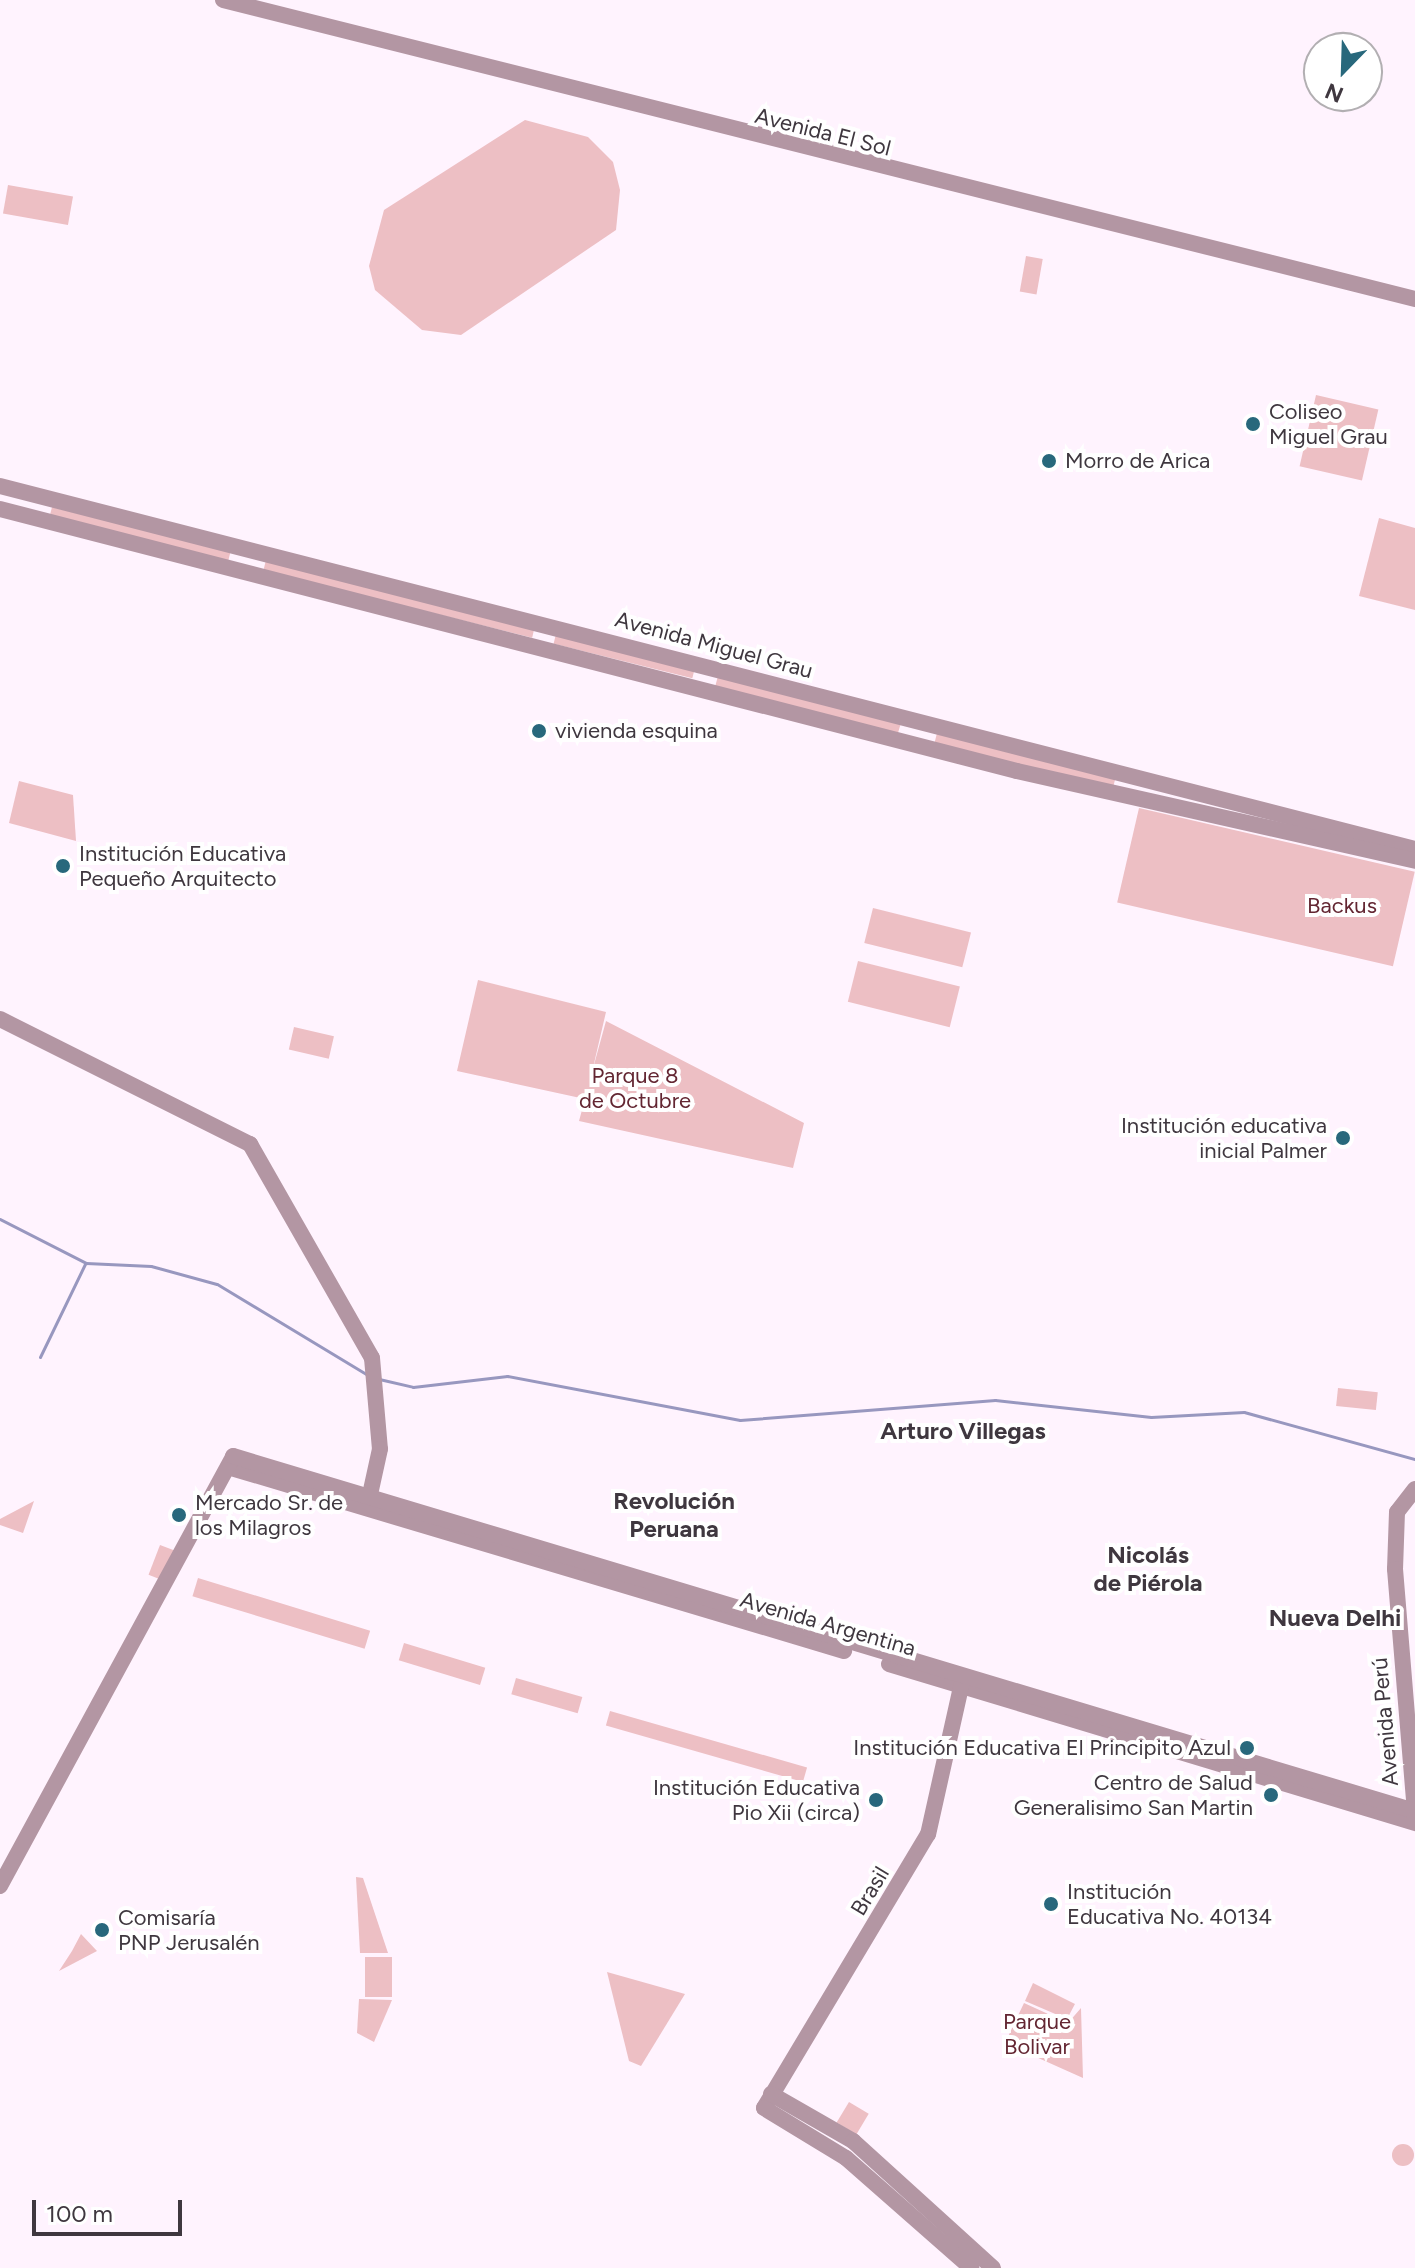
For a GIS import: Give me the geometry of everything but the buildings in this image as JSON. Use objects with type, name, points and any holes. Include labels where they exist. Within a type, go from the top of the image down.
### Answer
[{"type":"street","name":"Avenida El Sol","points":[[223,0],[1415,299]]},
{"type":"street","name":"Avenida Miguel Grau","points":[[0,486],[1415,849]]},
{"type":"street","name":"Avenida Miguel Grau","points":[[0,509],[1017,771],[1415,861]]},
{"type":"street","points":[[0,1019],[250,1144],[372,1359],[372,1388],[380,1449],[369,1502]]},
{"type":"street","name":"Avenida Argentina","points":[[213,1495],[230,1461],[1218,1758],[1415,1812]]},
{"type":"street","points":[[0,1886],[213,1495],[252,1467]]},
{"type":"street","name":"Avenida Perú","points":[[1415,1489],[1397,1512],[1408,1650],[1415,1812]]},
{"type":"street","name":"Brasil","points":[[768,2101],[928,1834],[945,1785],[962,1682]]},
{"type":"street","points":[[0,1865],[60,1753],[76,1742]]},
{"type":"street","name":"Avenida Argentina","points":[[1218,1758],[1415,1823]]},
{"type":"street","points":[[768,2101],[846,2158],[971,2268]]},
{"type":"street","points":[[768,2101],[853,2141],[993,2268]]},
{"type":"green space","points":[[525,120],[588,137],[613,162],[620,190],[616,230],[461,335],[422,330],[375,290],[369,266],[384,210]]},
{"type":"green space","points":[[8,185],[73,196],[68,225],[3,214]]},
{"type":"green space","points":[[1026,256],[1043,259],[1036,294],[1020,291]]},
{"type":"green space","points":[[1316,395],[1378,409],[1362,481],[1300,466]]},
{"type":"green space","points":[[52,507],[231,552],[228,562],[49,518]]},
{"type":"green space","points":[[1379,518],[1415,528],[1415,610],[1359,596]]},
{"type":"green space","points":[[266,560],[535,627],[532,638],[263,571]]},
{"type":"green space","points":[[556,634],[695,669],[692,678],[554,644]]},
{"type":"green space","points":[[718,676],[901,723],[897,736],[715,687]]},
{"type":"green space","points":[[937,733],[1116,778],[1113,788],[934,744]]},
{"type":"green space","points":[[19,781],[73,795],[76,841],[9,823]]},
{"type":"green space","name":"Backus","points":[[1139,808],[1415,872],[1393,966],[1117,903]]},
{"type":"green space","points":[[873,908],[971,932],[962,967],[864,943]]},
{"type":"green space","points":[[858,961],[960,986],[950,1027],[848,1002]]},
{"type":"green space","name":"Parque 8 de Octubre","points":[[478,980],[606,1012],[592,1072],[606,1021],[804,1123],[793,1168],[579,1121],[585,1099],[457,1071]]},
{"type":"green space","points":[[294,1027],[334,1036],[329,1059],[289,1049]]},
{"type":"green space","points":[[1338,1388],[1378,1392],[1376,1410],[1336,1406]]},
{"type":"green space","points":[[34,1501],[23,1533],[0,1525],[0,1519]]},
{"type":"green space","points":[[160,1545],[176,1551],[164,1581],[149,1575]]},
{"type":"green space","points":[[198,1578],[370,1631],[365,1649],[192,1596]]},
{"type":"green space","points":[[404,1643],[485,1668],[480,1685],[399,1660]]},
{"type":"green space","points":[[516,1678],[582,1697],[578,1713],[511,1694]]},
{"type":"green space","points":[[610,1711],[807,1768],[803,1782],[606,1725]]},
{"type":"green space","points":[[356,1877],[363,1878],[388,1953],[360,1953]]},
{"type":"green space","points":[[81,1934],[97,1951],[59,1971],[72,1951]]},
{"type":"green space","points":[[365,1957],[392,1957],[392,1997],[365,1997]]},
{"type":"green space","points":[[607,1972],[685,1994],[641,2066],[629,2061]]},
{"type":"green space","points":[[1033,1983],[1075,2004],[1067,2019],[1025,2001]]},
{"type":"green space","points":[[359,1999],[392,2000],[374,2042],[357,2033]]},
{"type":"green space","name":"Parque Bolivar","points":[[1024,2003],[1068,2023],[1081,2008],[1083,2078],[1005,2043]]},
{"type":"green space","points":[[849,2102],[869,2114],[856,2134],[837,2123]]},
{"type":"green space","points":[[1403,2144],[1411,2147],[1414,2155],[1411,2163],[1403,2166],[1395,2163],[1392,2155],[1395,2147]]},
{"type":"waterway","points":[[0,1219],[86,1263],[151,1266],[217,1284],[368,1375]]},
{"type":"waterway","points":[[40,1357],[85,1264]]},
{"type":"waterway","points":[[379,1379],[413,1387],[507,1376],[740,1420],[995,1400],[1151,1417],[1244,1412],[1415,1459]]},
{"type":"place","name":"Coliseo Miguel Grau","points":[[1253,424]]},
{"type":"place","name":"Morro de Arica","points":[[1049,461]]},
{"type":"place","name":"vivienda esquina","points":[[539,731]]},
{"type":"place","name":"Institución Educativa Pequeño Arquitecto","points":[[63,866]]},
{"type":"place","name":"Institución educativa inicial Palmer","points":[[1343,1138]]},
{"type":"place","name":"Mercado Sr. de los Milagros","points":[[179,1515]]},
{"type":"place","name":"Institución Educativa El Principito Azul","points":[[1247,1748]]},
{"type":"place","name":"Centro de Salud Generalisimo San Martin","points":[[1271,1795]]},
{"type":"place","name":"Institución Educativa Pio Xii (circa)","points":[[876,1800]]},
{"type":"place","name":"Institución Educativa No. 40134","points":[[1051,1904]]},
{"type":"place","name":"Comisaría PNP Jerusalén","points":[[102,1930]]},
{"type":"district","name":"Arturo Villegas","points":[[963,1431]]},
{"type":"district","name":"Revolución Peruana","points":[[674,1515]]},
{"type":"district","name":"Nicolás de Piérola","points":[[1148,1569]]},
{"type":"district","name":"Nueva Delhi","points":[[1335,1618]]}]
